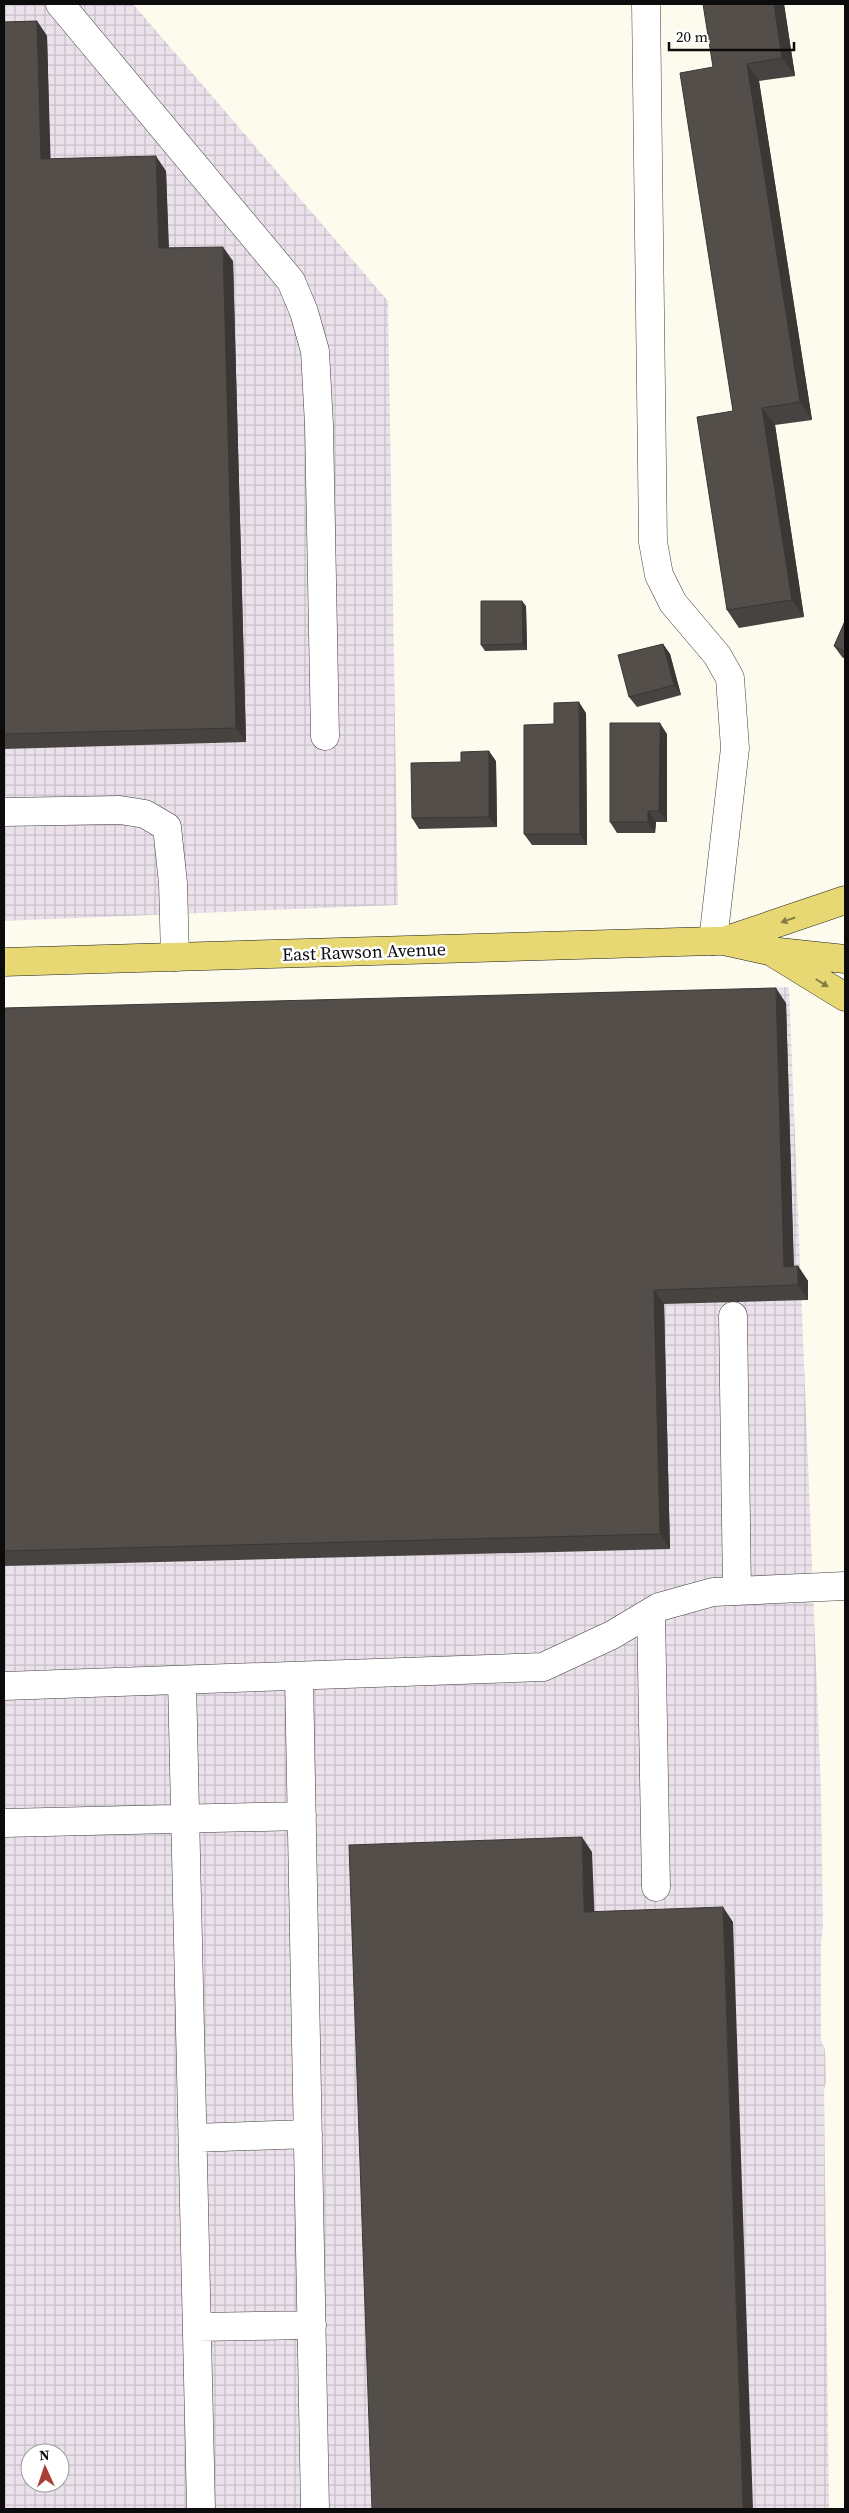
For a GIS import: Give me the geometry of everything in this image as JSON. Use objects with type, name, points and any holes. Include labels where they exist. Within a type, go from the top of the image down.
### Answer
[{"type":"main road","name":"East Rawson Avenue","points":[[718,941],[842,903]]},
{"type":"main road","name":"East Rawson Avenue","points":[[4,962],[718,941],[770,951],[845,959]]},
{"type":"main road","points":[[770,951],[845,997]]},
{"type":"lane","points":[[60,4],[291,281],[304,312],[315,351],[319,425],[325,736]]},
{"type":"lane","points":[[646,4],[653,542],[659,576],[673,603],[717,655],[730,678],[735,748],[718,941]]},
{"type":"lane","points":[[4,812],[120,810],[145,814],[167,827],[173,883],[175,957]]},
{"type":"lane","points":[[733,1316],[736,1591]]},
{"type":"lane","points":[[4,1686],[543,1667],[612,1635],[659,1607],[713,1592],[845,1586]]},
{"type":"lane","points":[[651,1612],[656,1887]]},
{"type":"lane","points":[[299,1677],[315,2509]]},
{"type":"lane","points":[[182,1680],[201,2509]]},
{"type":"lane","points":[[4,1823],[302,1816]]},
{"type":"lane","points":[[193,2138],[308,2134]]},
{"type":"lane","points":[[197,2327],[312,2325]]},
{"type":"shaded area","points":[[4,4],[133,4],[388,301],[398,905],[4,921]]},
{"type":"shaded area","points":[[789,987],[821,1790],[823,1928],[821,1943],[821,2040],[825,2050],[826,2082],[824,2090],[829,2509],[4,2509],[4,1009]]},
{"type":"building","points":[[703,4],[774,4],[782,58],[747,64],[800,402],[762,408],[792,600],[727,610],[697,417],[733,411],[680,73],[713,67]]},
{"type":"building","points":[[37,21],[41,159],[156,156],[159,248],[223,247],[236,728],[4,734],[4,22]]},
{"type":"building","points":[[481,601],[522,601],[523,644],[481,645]]},
{"type":"building","points":[[845,621],[845,651],[834,646]]},
{"type":"building","points":[[663,644],[674,685],[629,697],[618,655]]},
{"type":"building","points":[[579,702],[580,834],[524,834],[524,725],[554,724],[554,703]]},
{"type":"building","points":[[610,723],[660,723],[659,811],[648,811],[648,822],[610,822]]},
{"type":"building","points":[[489,751],[489,817],[412,818],[411,763],[461,762],[461,752]]},
{"type":"building","points":[[776,988],[784,1267],[798,1266],[798,1285],[654,1290],[660,1534],[4,1551],[4,1008]]},
{"type":"building","points":[[582,1837],[584,1912],[723,1907],[743,2509],[372,2509],[349,1845]]}]
